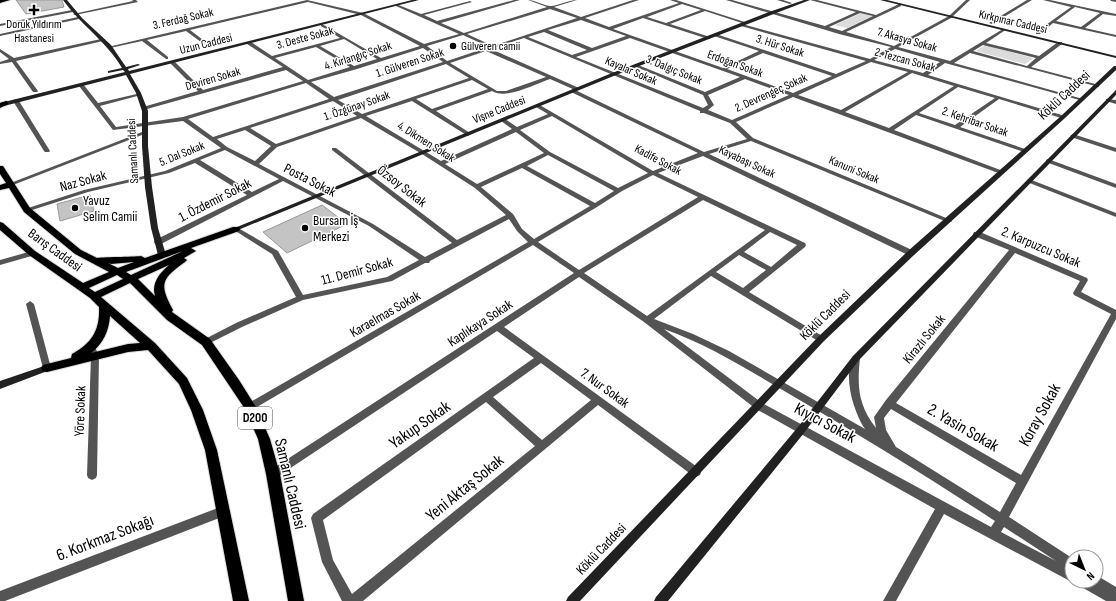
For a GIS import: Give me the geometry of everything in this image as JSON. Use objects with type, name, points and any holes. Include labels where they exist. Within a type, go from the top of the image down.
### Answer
[{"type":"highway","points":[[0,1],[7,0]]},
{"type":"main road","name":"Samanlı Caddesi","points":[[65,0],[75,15],[110,47],[139,94],[145,108],[144,133],[147,178],[158,242],[162,255]]},
{"type":"main road","name":"Uzun Caddesi","points":[[1,102],[16,101],[81,85],[166,58],[355,11],[417,0]]},
{"type":"main road","name":"Vişne Caddesi","points":[[236,229],[369,176],[614,74],[744,24],[796,0]]},
{"type":"main road","name":"Vişne Caddesi","points":[[770,13],[808,0]]},
{"type":"main road","name":"Kırkpınar Caddesi","points":[[882,0],[1116,52]]},
{"type":"main road","name":"Kırkpınar Caddesi","points":[[896,0],[1003,30],[1116,57]]},
{"type":"main road","name":"Uzun Caddesi","points":[[1,102],[35,91],[172,62],[322,25],[398,3]]},
{"type":"main road","name":"Köklü Caddesi","points":[[572,601],[780,384],[821,339],[912,253],[1064,117],[1116,67]]},
{"type":"main road","points":[[660,601],[801,430],[856,358],[1116,92]]},
{"type":"main road","name":"Barış Caddesi","points":[[0,168],[27,210],[78,252],[119,271],[132,279]]},
{"type":"main road","points":[[0,188],[10,184]]},
{"type":"main road","name":"Barış Caddesi","points":[[0,225],[32,253],[94,296]]},
{"type":"main road","points":[[236,229],[203,246],[94,296],[150,346],[183,381],[197,410],[211,450],[241,601]]},
{"type":"main road","points":[[83,287],[119,271],[236,229]]},
{"type":"main road","points":[[171,317],[158,292],[159,284],[176,264],[203,246]]},
{"type":"main road","points":[[78,252],[111,261],[162,255]]},
{"type":"main road","name":"Samanlı Caddesi","points":[[132,279],[171,317],[206,342],[250,408],[264,439],[273,474],[296,601]]},
{"type":"main road","points":[[93,352],[105,328],[104,306]]},
{"type":"main road","points":[[0,384],[93,352],[150,346]]},
{"type":"street","points":[[0,36],[75,15],[136,2],[134,0]]},
{"type":"street","points":[[465,0],[486,9]]},
{"type":"street","points":[[438,22],[518,0]]},
{"type":"street","name":"Erdoğan Sokak","points":[[530,0],[611,28],[743,78],[796,95],[1001,172]]},
{"type":"street","name":"4. Kırlangıç Sokak","points":[[98,105],[115,129],[184,119],[575,0]]},
{"type":"street","name":"1. Gülveren Sokak","points":[[212,139],[637,0]]},
{"type":"street","name":"2. Tezcan Sokak","points":[[672,0],[744,24],[869,61],[924,75],[1064,117]]},
{"type":"street","name":"7. Akasya Sokak","points":[[728,0],[1081,100]]},
{"type":"street","points":[[779,0],[790,3]]},
{"type":"street","points":[[812,0],[876,16]]},
{"type":"street","name":"2. Devrengeç Sokak","points":[[751,139],[732,122],[796,95],[869,61],[951,15],[965,0]]},
{"type":"street","points":[[991,23],[1030,0]]},
{"type":"street","points":[[1045,0],[1116,15]]},
{"type":"street","points":[[1112,0],[1116,1]]},
{"type":"street","name":"3. Ferdağ Sokak","points":[[110,47],[308,1],[355,11],[362,14],[422,46],[491,90]]},
{"type":"street","points":[[421,15],[470,2]]},
{"type":"street","points":[[398,3],[421,15],[493,47]]},
{"type":"street","points":[[611,28],[683,3]]},
{"type":"street","points":[[841,32],[900,5]]},
{"type":"street","points":[[1038,34],[1074,6]]},
{"type":"street","points":[[666,24],[705,10]]},
{"type":"street","points":[[824,28],[859,12]]},
{"type":"street","points":[[1082,28],[1103,12]]},
{"type":"street","points":[[0,25],[75,15]]},
{"type":"street","points":[[644,17],[708,38]]},
{"type":"street","points":[[1053,22],[1116,36]]},
{"type":"street","points":[[322,25],[380,59]]},
{"type":"street","points":[[187,29],[209,47]]},
{"type":"street","points":[[544,30],[592,50]]},
{"type":"street","points":[[924,75],[1003,30]]},
{"type":"street","name":"3. Hür Sokak","points":[[716,35],[837,76]]},
{"type":"street","points":[[571,57],[631,36]]},
{"type":"street","name":"Kayalar Sokak","points":[[524,37],[702,112],[732,122]]},
{"type":"street","name":"3. Deste Sokak","points":[[272,58],[344,38]]},
{"type":"street","points":[[143,39],[166,58]]},
{"type":"street","points":[[0,63],[101,40]]},
{"type":"street","name":"4. Dikmen Sokak","points":[[249,43],[333,99],[424,152],[476,187],[511,216],[519,230],[533,242],[578,274]]},
{"type":"street","points":[[982,43],[1040,58]]},
{"type":"street","points":[[1028,67],[1060,44]]},
{"type":"street","points":[[318,46],[354,68]]},
{"type":"street","name":"Kayabaşı Sokak","points":[[486,49],[551,77],[703,154],[912,253]]},
{"type":"street","points":[[0,50],[13,60],[35,91]]},
{"type":"street","points":[[722,70],[763,51]]},
{"type":"street","points":[[968,51],[1096,86]]},
{"type":"street","points":[[172,62],[202,92]]},
{"type":"street","name":"3. Dalgıç Sokak","points":[[636,66],[705,94]]},
{"type":"street","name":"Deviren Sokak","points":[[145,108],[286,68]]},
{"type":"street","points":[[841,112],[911,72]]},
{"type":"street","points":[[431,111],[491,90],[506,93],[551,77]]},
{"type":"street","name":"1. Özgünay Sokak","points":[[255,164],[275,146],[472,78]]},
{"type":"street","points":[[702,112],[711,105],[705,94],[743,78]]},
{"type":"street","points":[[81,85],[98,105],[139,94]]},
{"type":"street","name":"2. Kehribar Sokak","points":[[890,130],[917,114],[958,86]]},
{"type":"street","points":[[411,98],[468,134]]},
{"type":"street","points":[[956,127],[998,98]]},
{"type":"street","points":[[1108,100],[1116,102]]},
{"type":"street","points":[[16,101],[47,151]]},
{"type":"street","name":"Kadife Sokak","points":[[538,106],[651,172],[802,245],[771,270]]},
{"type":"street","points":[[441,163],[552,114]]},
{"type":"street","name":"2. Kehribar Sokak","points":[[917,114],[1026,150]]},
{"type":"street","name":"Posta Sokak","points":[[184,119],[225,148],[371,225],[426,261]]},
{"type":"street","points":[[503,120],[548,153],[617,190]]},
{"type":"street","points":[[246,128],[275,146]]},
{"type":"street","points":[[10,184],[144,133]]},
{"type":"street","points":[[1073,136],[1116,150]]},
{"type":"street","points":[[533,242],[595,206],[617,190],[651,172],[703,154],[736,146],[751,139]]},
{"type":"street","name":"Kanuni Sokak","points":[[751,139],[949,221]]},
{"type":"street","name":"5. Dal Sokak","points":[[147,178],[167,172],[225,148]]},
{"type":"street","name":"Özsoy Sokak","points":[[334,149],[456,243]]},
{"type":"street","points":[[476,187],[548,153]]},
{"type":"street","points":[[195,160],[252,195]]},
{"type":"street","points":[[1048,161],[1116,186]]},
{"type":"street","points":[[521,166],[595,206]]},
{"type":"street","name":"Naz Sokak","points":[[27,210],[86,191],[147,178]]},
{"type":"street","name":"1. Özdemir Sokak","points":[[158,242],[283,179]]},
{"type":"street","points":[[1029,181],[1116,215]]},
{"type":"street","name":"Kaplıkaya Sokak","points":[[273,474],[578,274],[704,197]]},
{"type":"street","name":"11. Demir Sokak","points":[[206,342],[239,325],[301,298],[389,279],[426,261],[456,243],[511,216]]},
{"type":"street","points":[[236,229],[275,253],[301,298]]},
{"type":"street","points":[[647,320],[770,229]]},
{"type":"street","name":"2. Karpuzcu Sokak","points":[[977,234],[1084,280],[1077,293],[1116,313]]},
{"type":"street","name":"Karaelmas Sokak","points":[[250,408],[533,242]]},
{"type":"street","name":"Kirazlı Sokak","points":[[892,450],[881,430],[879,417],[1014,249]]},
{"type":"street","points":[[739,252],[771,270],[744,292]]},
{"type":"street","points":[[0,263],[32,253]]},
{"type":"street","points":[[712,272],[821,339]]},
{"type":"street","name":"Kıyıcı Sokak","points":[[578,274],[647,320],[759,406],[942,507],[994,533],[1064,572]]},
{"type":"street","points":[[30,304],[46,368]]},
{"type":"street","name":"Koray Sokak","points":[[994,533],[1022,480],[1116,313]]},
{"type":"street","points":[[647,320],[681,331],[819,406],[1002,519],[1064,560]]},
{"type":"street","name":"7. Nur Sokak","points":[[498,326],[696,472]]},
{"type":"street","name":"Yöre Sokak","points":[[92,475],[93,352]]},
{"type":"street","name":"Yakup Sokak","points":[[349,601],[328,562],[317,518],[541,358]]},
{"type":"street","points":[[856,358],[853,388],[857,408],[872,431],[892,450]]},
{"type":"street","points":[[486,398],[542,446]]},
{"type":"street","name":"Yeni Aktaş Sokak","points":[[353,601],[598,400]]},
{"type":"street","name":"2. Yasin Sokak","points":[[889,403],[1022,480]]},
{"type":"street","points":[[889,601],[942,507]]},
{"type":"street","name":"6. Korkmaz Sokağı","points":[[0,597],[223,510]]},
{"type":"street","points":[[1104,586],[1116,594]]},
{"type":"street","points":[[1096,589],[1116,600]]},
{"type":"shaded area","points":[[861,13],[872,16],[847,28],[835,25]]},
{"type":"shaded area","points":[[985,45],[1033,58],[1025,64],[976,51]]},
{"type":"building","name":"Doruk Yıldırım Hastanesi","points":[[16,0],[62,0],[64,7],[26,14]]},
{"type":"building","name":"Yavuz Selim Camii","points":[[90,195],[94,211],[60,221],[57,204]]},
{"type":"building","name":"Bursam İş Merkezi","points":[[322,205],[347,224],[287,253],[263,232]]},
{"type":"place","name":"Doruk Yıldırım Hastanesi","points":[[34,10]]},
{"type":"place","name":"Gülveren camii","points":[[453,46]]},
{"type":"place","name":"Yavuz Selim Camii","points":[[75,208]]},
{"type":"place","name":"Bursam İş Merkezi","points":[[305,228]]}]
